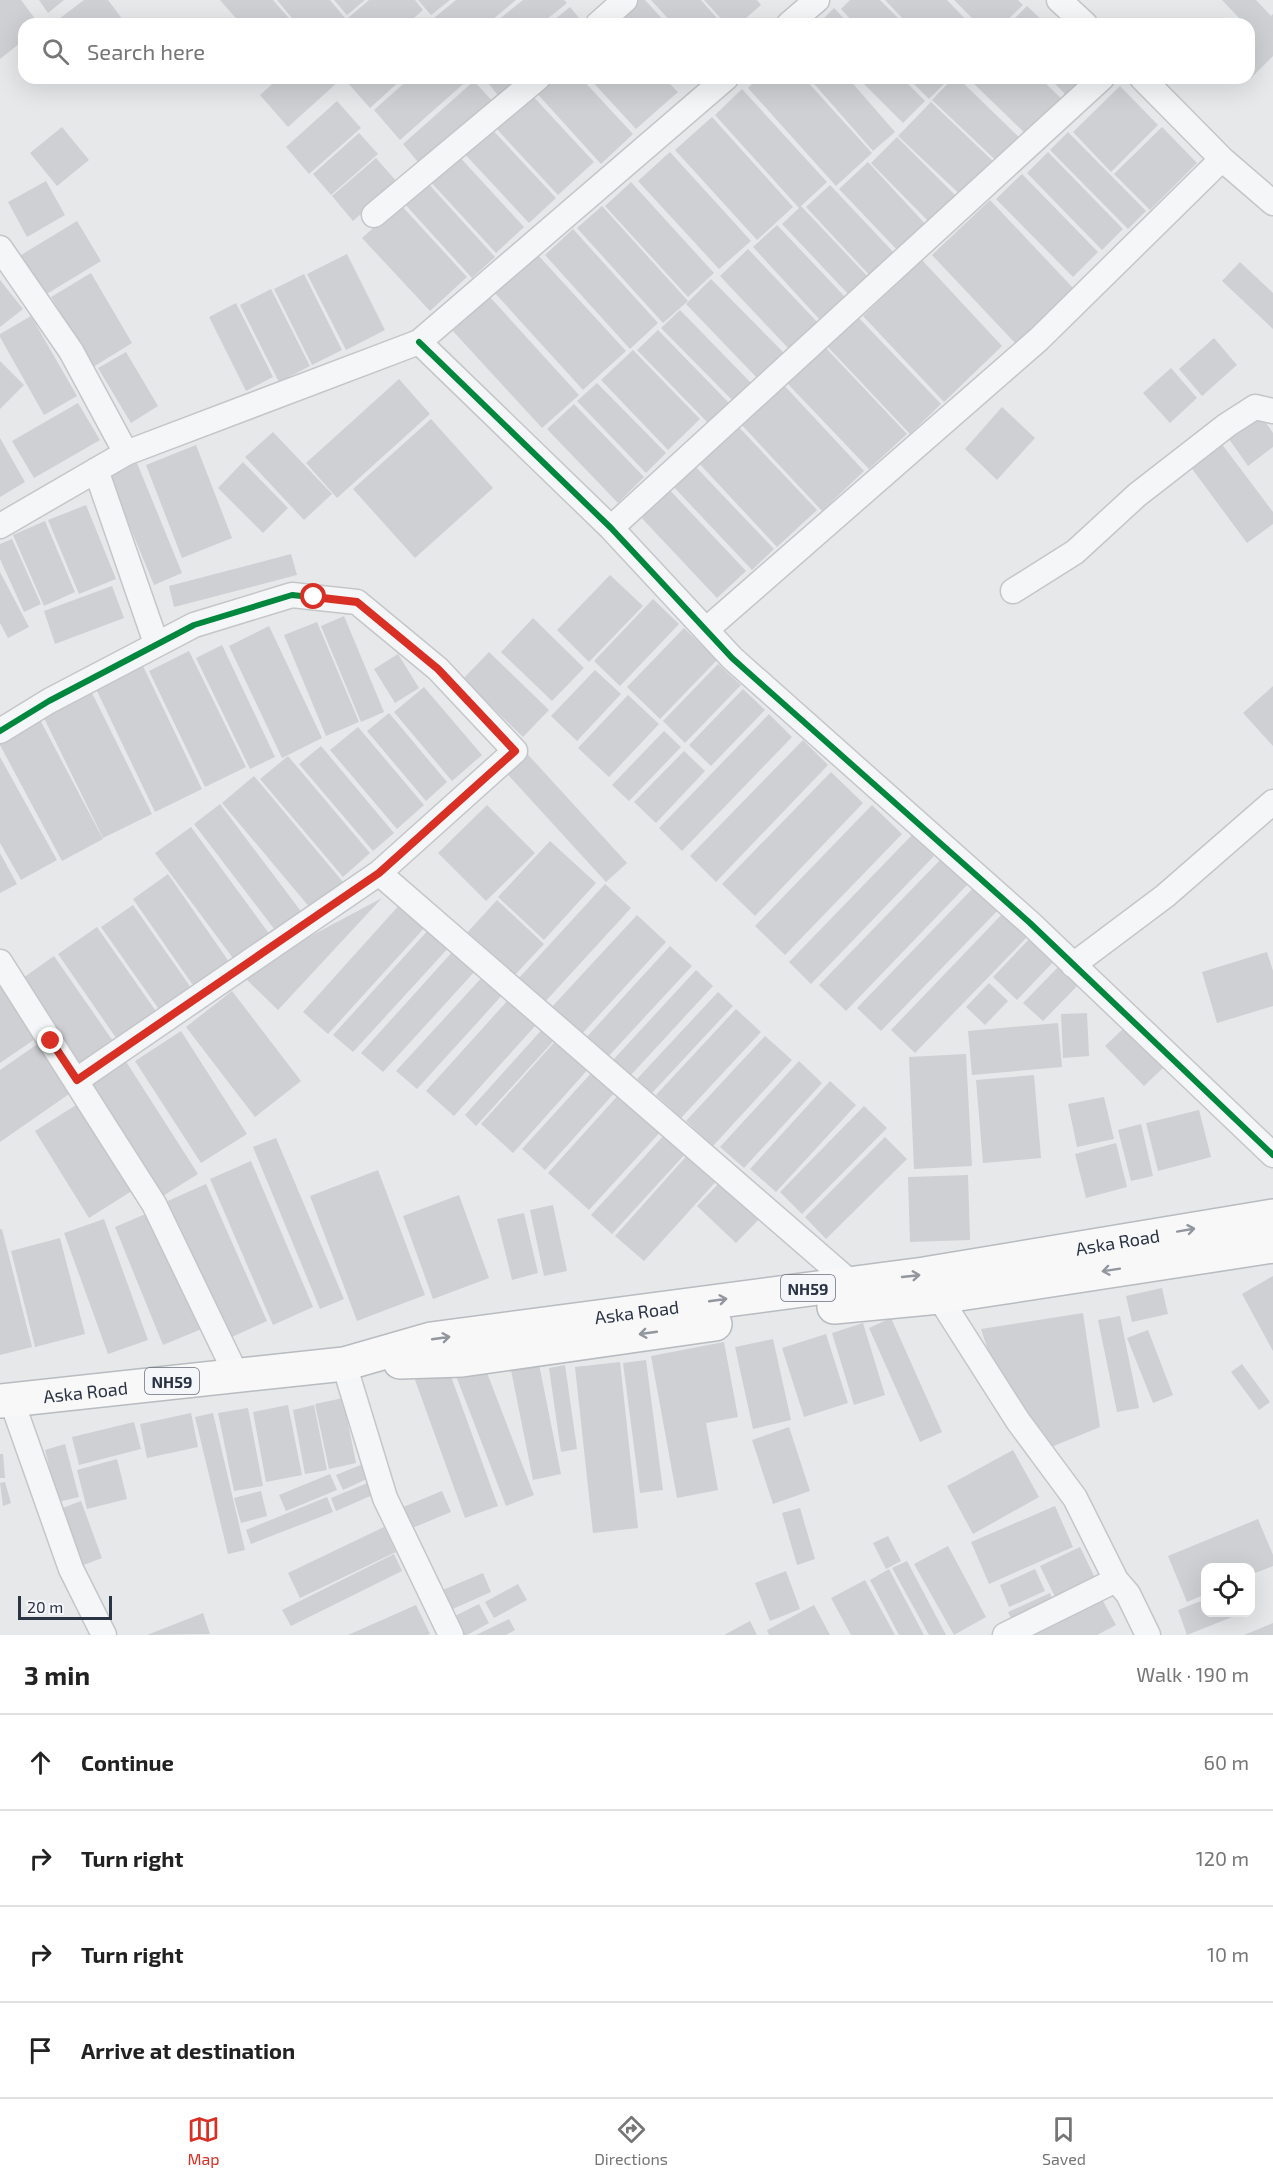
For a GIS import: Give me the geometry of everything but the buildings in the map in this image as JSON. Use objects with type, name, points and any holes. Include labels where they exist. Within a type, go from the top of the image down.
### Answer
[{"type":"highway","name":"Aska Road","points":[[5,1400],[344,1364],[431,1339],[924,1274],[1273,1216]]},
{"type":"highway","name":"NH59","points":[[344,1364],[462,1360],[830,1307],[939,1297],[1273,1246]]},
{"type":"street","points":[[605,18],[625,0]]},
{"type":"street","points":[[796,18],[816,0]]},
{"type":"street","points":[[1059,0],[1078,18]]},
{"type":"street","points":[[374,215],[531,84]]},
{"type":"street","points":[[0,526],[126,453],[419,342],[719,84]]},
{"type":"street","points":[[611,528],[1095,84]]},
{"type":"street","points":[[1148,84],[1222,159],[1273,203]]},
{"type":"street","points":[[707,629],[1040,339],[1222,159]]},
{"type":"street","points":[[0,248],[71,351],[126,453]]},
{"type":"street","points":[[419,342],[611,528],[732,658],[1030,923],[1273,1155]]},
{"type":"street","points":[[1013,591],[1075,552],[1137,495],[1227,425],[1256,407],[1273,411]]},
{"type":"street","points":[[96,470],[156,643]]},
{"type":"street","points":[[0,731],[49,701],[194,625],[292,595],[357,602],[438,669],[515,751],[379,873],[77,1080]]},
{"type":"street","points":[[1073,965],[1165,897],[1273,802]]},
{"type":"street","points":[[379,873],[850,1282]]},
{"type":"street","points":[[0,962],[154,1204],[236,1374]]},
{"type":"street","points":[[939,1297],[1018,1421],[1076,1498],[1116,1580],[1128,1594],[1148,1635]]},
{"type":"street","points":[[344,1364],[385,1498],[451,1635]]},
{"type":"street","points":[[5,1400],[71,1569],[104,1635]]},
{"type":"street","points":[[1005,1635],[1116,1580]]},
{"type":"cycle path","points":[[419,342],[611,528],[732,658],[1030,923],[1273,1155]]},
{"type":"cycle path","points":[[0,731],[49,701],[194,625],[292,595],[357,602],[438,669],[515,751],[379,873],[77,1080]]},
{"type":"route","points":[[51,1041],[77,1080],[379,873],[515,751],[438,669],[357,602],[314,597]]}]
